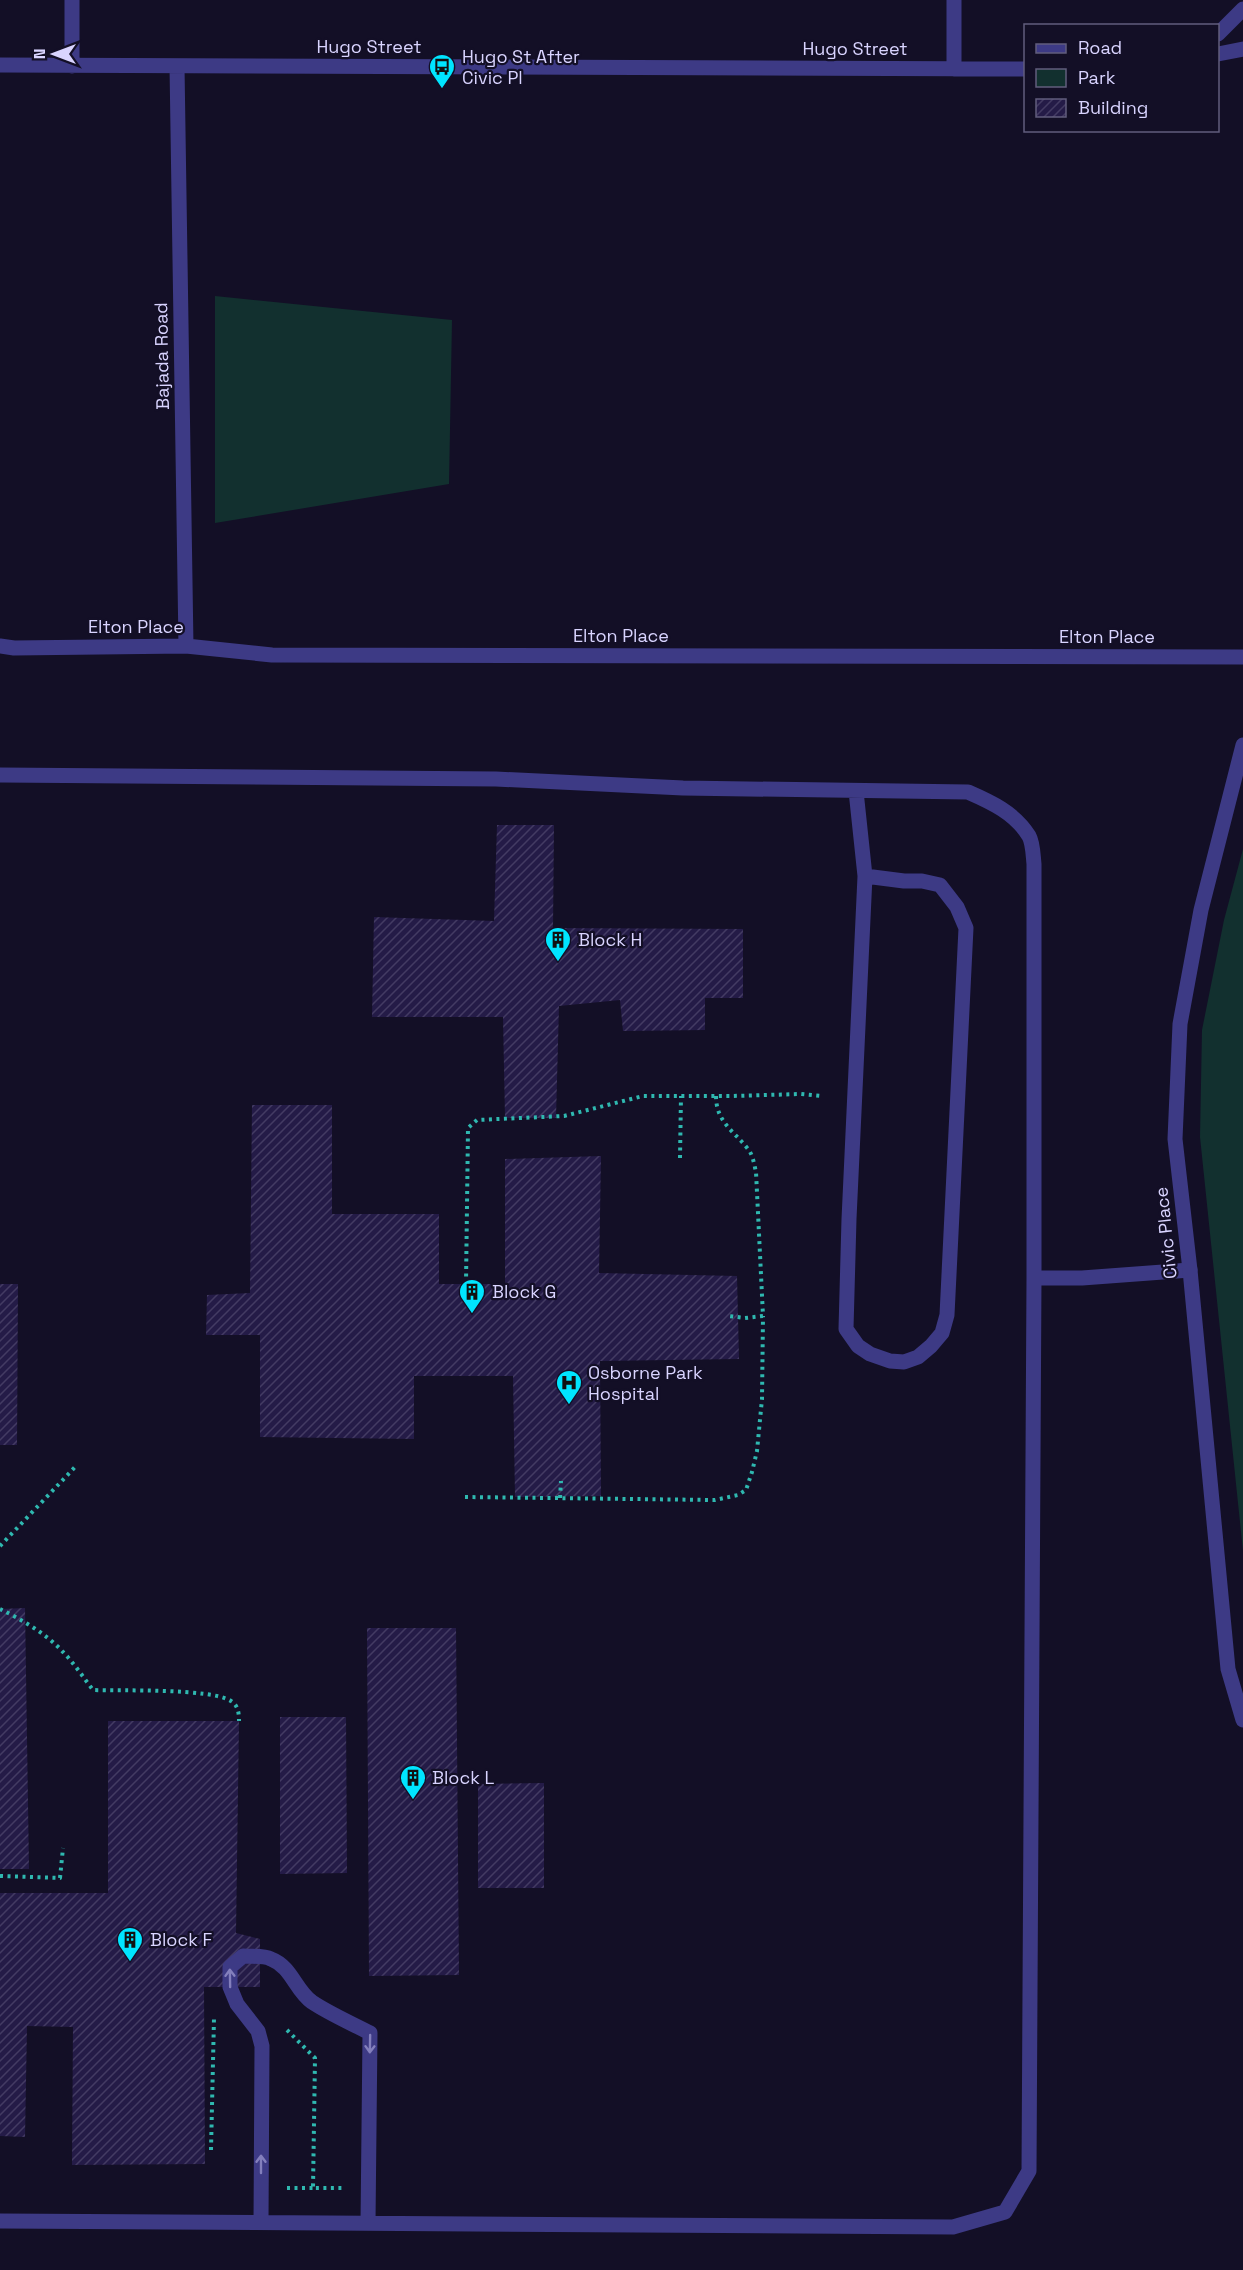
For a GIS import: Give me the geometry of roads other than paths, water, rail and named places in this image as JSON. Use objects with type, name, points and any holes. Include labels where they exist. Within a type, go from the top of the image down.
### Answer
[{"type":"street","points":[[72,0],[72,66]]},
{"type":"street","points":[[954,0],[954,69]]},
{"type":"street","points":[[1219,33],[1243,9]]},
{"type":"street","points":[[1219,54],[1243,49]]},
{"type":"street","name":"Hugo Street","points":[[0,65],[1024,69]]},
{"type":"street","name":"Bajada Road","points":[[177,66],[186,646]]},
{"type":"street","name":"Elton Place","points":[[0,646],[14,648],[186,646],[272,655],[1243,657]]},
{"type":"street","name":"Civic Place","points":[[1243,745],[1201,910],[1180,1024],[1175,1139],[1190,1270],[1228,1669],[1243,1720]]},
{"type":"street","points":[[0,775],[496,779],[683,788],[968,792],[990,801],[1013,816],[1030,837],[1034,864],[1029,2171],[1005,2212],[953,2227],[0,2220]]},
{"type":"street","points":[[856,791],[865,876],[847,1261],[846,1329],[858,1346],[870,1354],[890,1361],[904,1362],[918,1357],[931,1346],[942,1333],[947,1315],[966,928],[957,907],[940,885],[922,881],[865,876]]},
{"type":"street","points":[[1034,1278],[1082,1278],[1190,1270]]},
{"type":"street","points":[[261,2222],[262,2046],[258,2031],[237,2004],[229,1979],[230,1967],[243,1956],[269,1958],[282,1965],[302,1993],[313,2002],[370,2033],[368,2223]]},
{"type":"place","name":"Hugo St After Civic Pl","points":[[442,90]]},
{"type":"place","name":"Block H","points":[[558,963]]},
{"type":"place","name":"Block G","points":[[472,1315]]},
{"type":"place","name":"Osborne Park Hospital","points":[[569,1406]]},
{"type":"place","name":"Block L","points":[[413,1801]]},
{"type":"place","name":"Block F","points":[[130,1963]]}]
